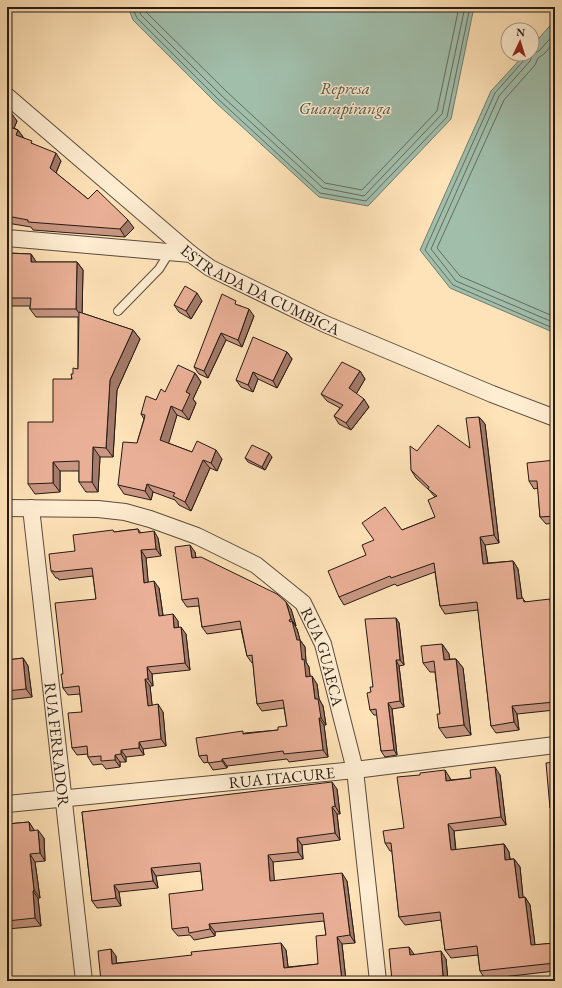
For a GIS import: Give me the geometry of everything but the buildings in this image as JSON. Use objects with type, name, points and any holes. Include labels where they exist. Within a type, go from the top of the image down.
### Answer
[{"type":"street","name":"ESTRADA DA CUMBICA","points":[[7,96],[191,254],[210,268],[324,324],[492,394],[555,418]]},
{"type":"street","points":[[7,238],[191,254]]},
{"type":"street","name":"RUA GUAECA","points":[[7,508],[98,509],[125,512],[150,519],[197,536],[256,565],[303,603],[323,644],[355,770],[378,981]]},
{"type":"street","name":"RUA FERRADOR","points":[[30,508],[84,981]]},
{"type":"street","name":"RUA ITACURE","points":[[7,804],[355,770],[555,745]]},
{"type":"lane","points":[[118,310],[159,269],[169,252]]},
{"type":"water","name":"Represa Guarapiranga","points":[[128,7],[474,7],[451,119],[368,206],[319,197],[215,102],[133,20]]},
{"type":"water","points":[[555,20],[555,333],[450,288],[420,250],[491,91],[518,62],[540,62],[540,37]]}]
